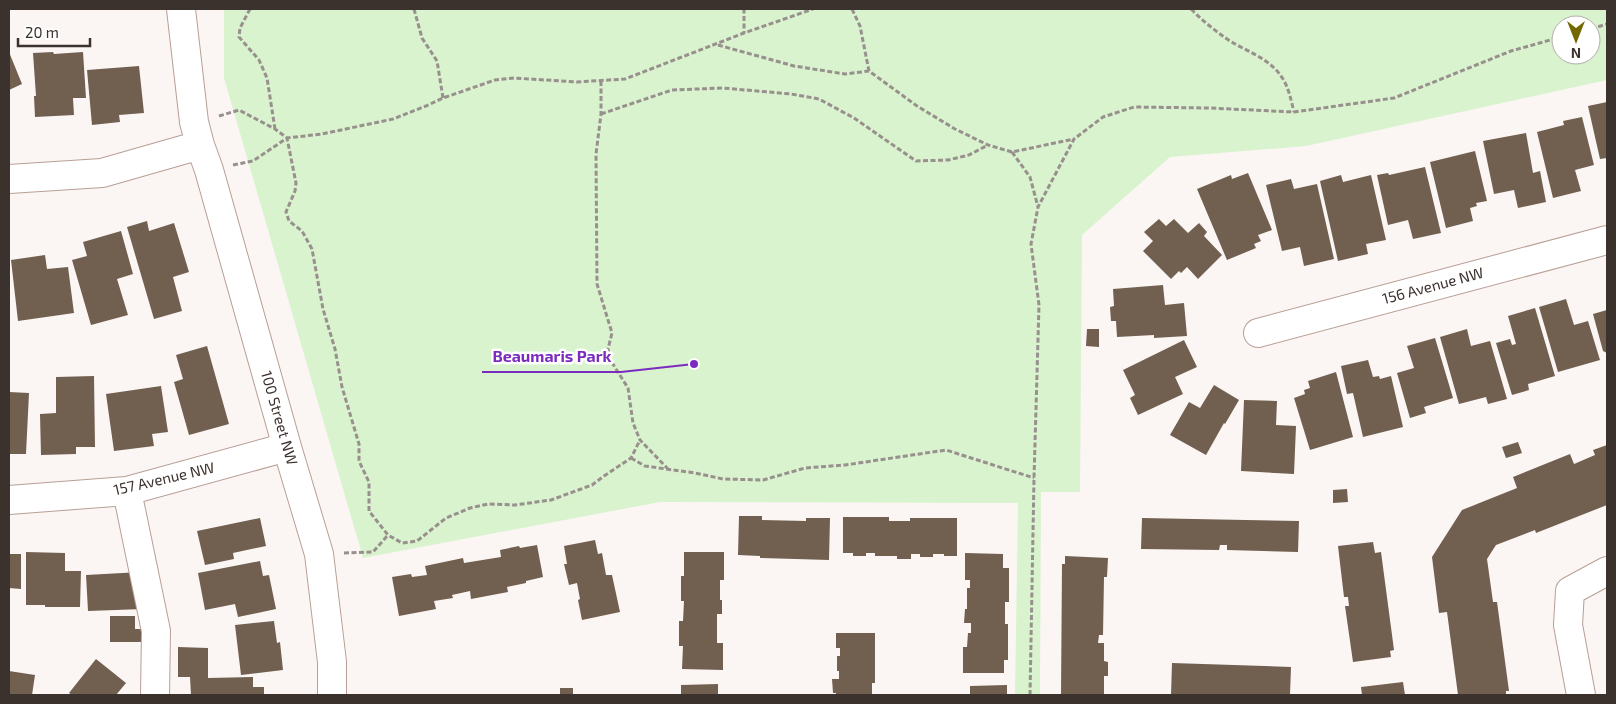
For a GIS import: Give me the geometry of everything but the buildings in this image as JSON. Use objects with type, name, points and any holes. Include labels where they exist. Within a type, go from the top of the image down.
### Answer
[{"type":"street","name":"100 Street NW","points":[[181,9],[201,146],[319,554],[332,662],[332,695]]},
{"type":"street","points":[[9,179],[102,173],[201,146]]},
{"type":"street","name":"156 Avenue NW","points":[[1258,333],[1607,240]]},
{"type":"street","name":"157 Avenue NW","points":[[9,500],[127,491],[287,447]]},
{"type":"street","points":[[127,491],[156,631],[155,695]]},
{"type":"street","points":[[1580,695],[1568,625],[1570,591],[1607,570]]},
{"type":"path","points":[[250,9],[240,28],[239,37],[259,60],[267,78],[275,129]]},
{"type":"path","points":[[414,9],[422,38],[437,61],[443,98]]},
{"type":"path","points":[[743,9],[744,33]]},
{"type":"path","points":[[201,146],[253,161],[287,138],[322,134],[393,119],[443,98],[495,80],[514,78],[577,82],[625,79],[744,33],[813,9]]},
{"type":"path","points":[[852,9],[860,26],[869,71],[917,106],[955,129],[988,144],[1012,152],[1074,139]]},
{"type":"path","points":[[1191,9],[1209,27],[1269,62],[1282,78],[1290,93],[1294,112]]},
{"type":"path","points":[[1030,695],[1039,305],[1031,244],[1038,207],[1074,139],[1103,117],[1134,107],[1294,112],[1394,98],[1511,51],[1551,40]]},
{"type":"path","points":[[717,44],[794,66],[845,74],[869,71]]},
{"type":"path","points":[[601,81],[601,114],[596,154],[597,284],[612,333],[608,349],[611,361],[628,388],[633,423],[640,440],[668,469]]},
{"type":"path","points":[[601,114],[672,90],[723,88],[791,94],[819,99],[854,118],[916,160],[948,160],[969,155],[988,144]]},
{"type":"path","points":[[201,146],[239,110],[275,129],[287,138],[296,182],[295,191],[286,212],[289,221],[302,231],[312,249],[323,309],[335,349],[342,387],[359,444],[359,461],[369,482],[369,511],[388,535],[402,543],[417,541],[446,518],[470,508],[488,504],[515,505],[552,500],[592,485],[632,458],[640,440]]},
{"type":"path","points":[[1012,152],[1030,177],[1038,207]]},
{"type":"path","points":[[632,458],[645,466],[723,479],[763,480],[805,468],[845,465],[946,450],[1034,478]]},
{"type":"path","points":[[319,554],[373,552],[388,535]]},
{"type":"green space","points":[[224,9],[1607,9],[1607,80],[1306,146],[1170,157],[1082,235],[1080,492],[1041,492],[1040,695],[1015,695],[1018,503],[660,502],[363,558],[224,78]]},
{"type":"place","name":"Beaumaris Park","points":[[694,364]]}]
